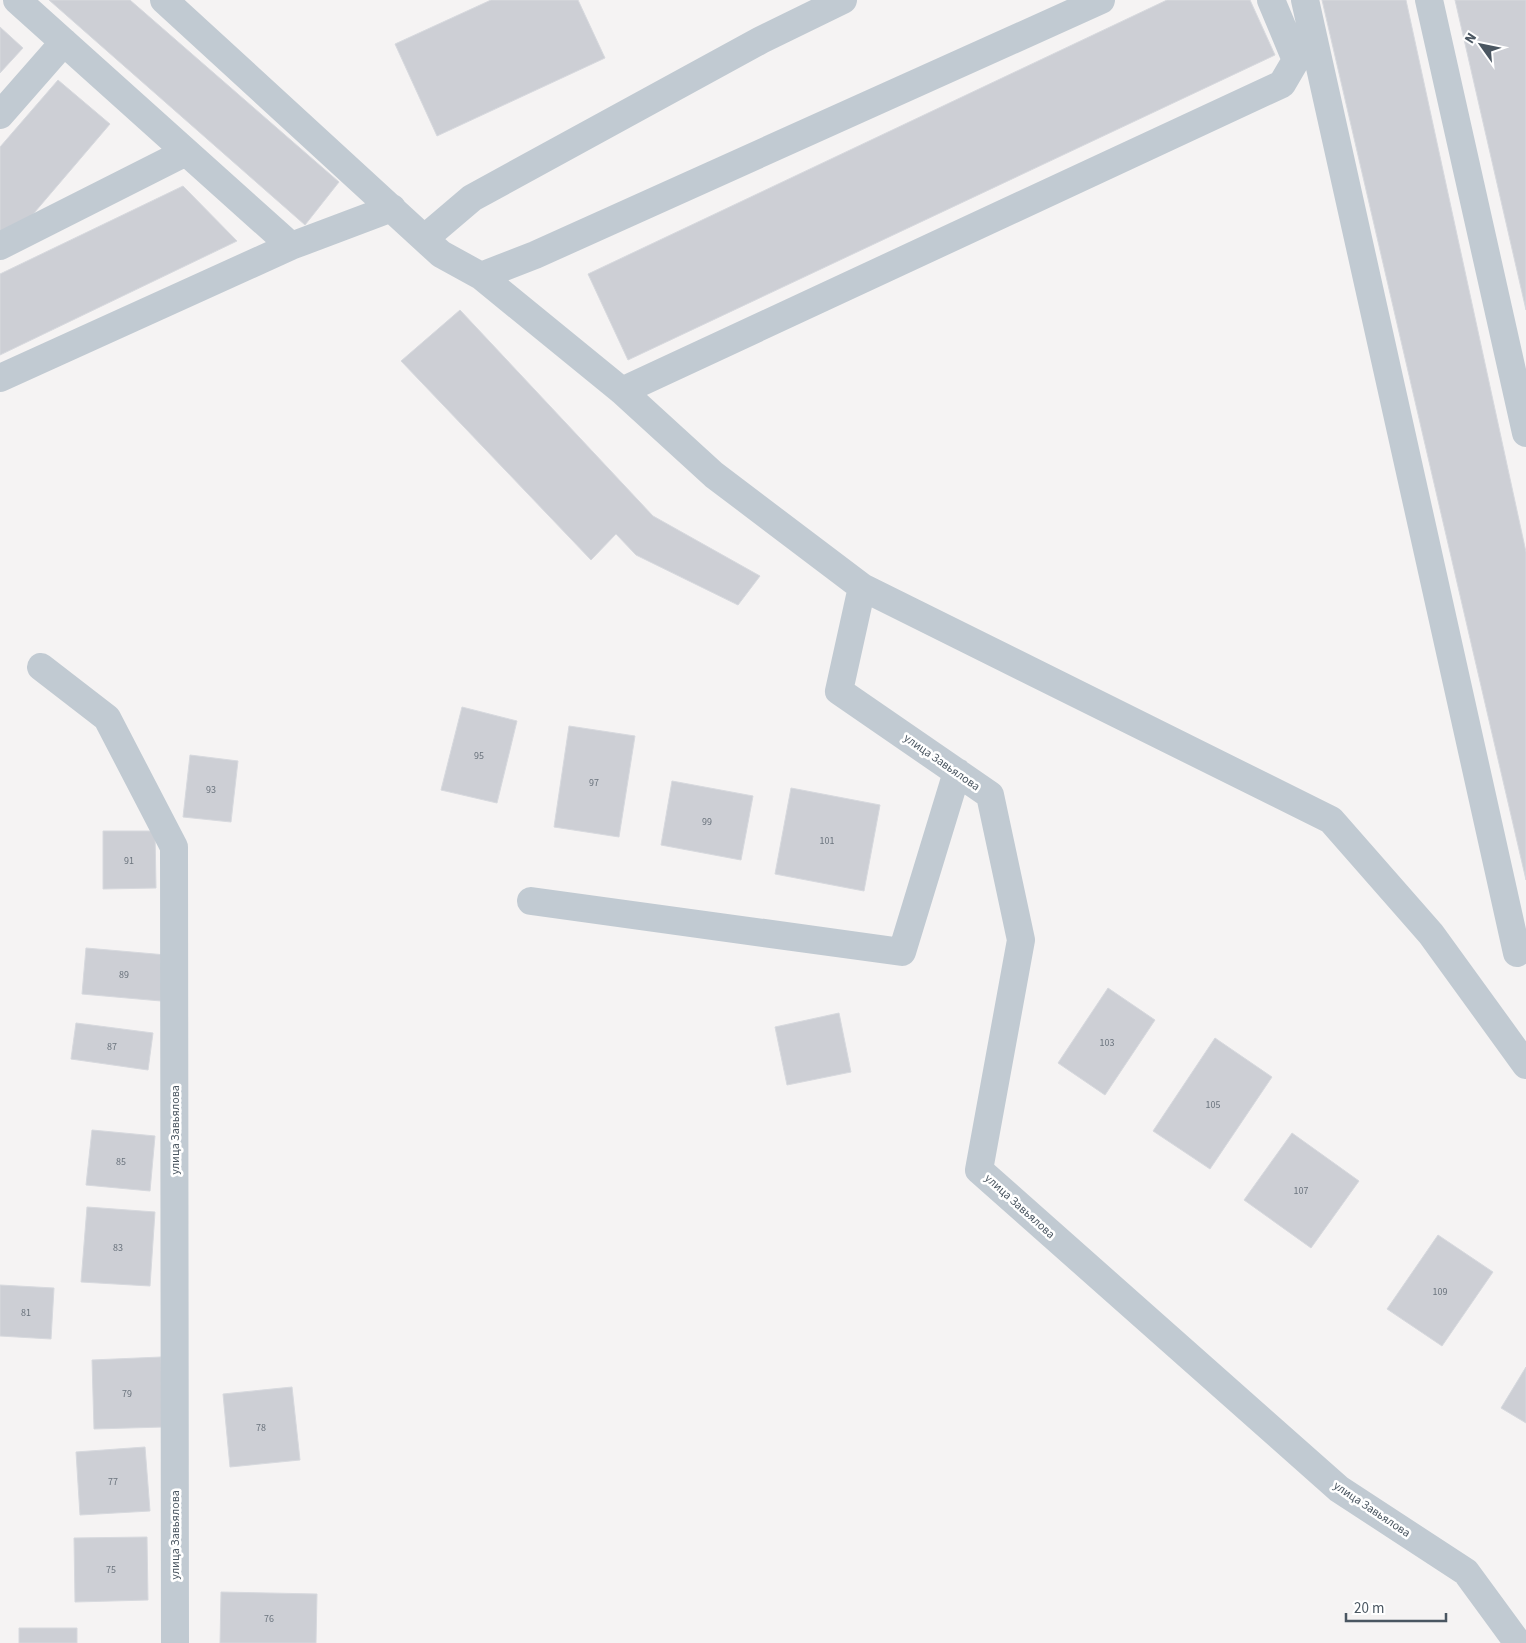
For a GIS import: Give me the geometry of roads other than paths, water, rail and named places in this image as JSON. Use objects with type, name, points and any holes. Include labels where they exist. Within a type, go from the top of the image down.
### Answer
[{"type":"street","points":[[18,0],[292,246]]},
{"type":"street","points":[[164,0],[441,254],[481,276],[622,391],[714,475],[862,587],[1331,820],[1431,934],[1526,1065]]},
{"type":"street","points":[[425,238],[472,198],[761,40],[843,0]]},
{"type":"street","points":[[481,276],[553,247],[1100,0]]},
{"type":"street","points":[[622,391],[1282,84],[1296,60],[1271,0]]},
{"type":"street","points":[[1305,0],[1517,952]]},
{"type":"street","points":[[1429,0],[1526,433]]},
{"type":"street","points":[[0,115],[64,42]]},
{"type":"street","points":[[0,246],[186,152]]},
{"type":"street","points":[[0,378],[292,246],[392,208]]},
{"type":"street","name":"улица Завьялова","points":[[862,587],[839,691],[990,795],[1021,940],[979,1170],[1339,1489],[1466,1572],[1518,1643]]},
{"type":"street","name":"улица Завьялова","points":[[41,667],[107,718],[174,847],[176,1643]]},
{"type":"street","points":[[531,901],[902,952],[957,772]]}]
